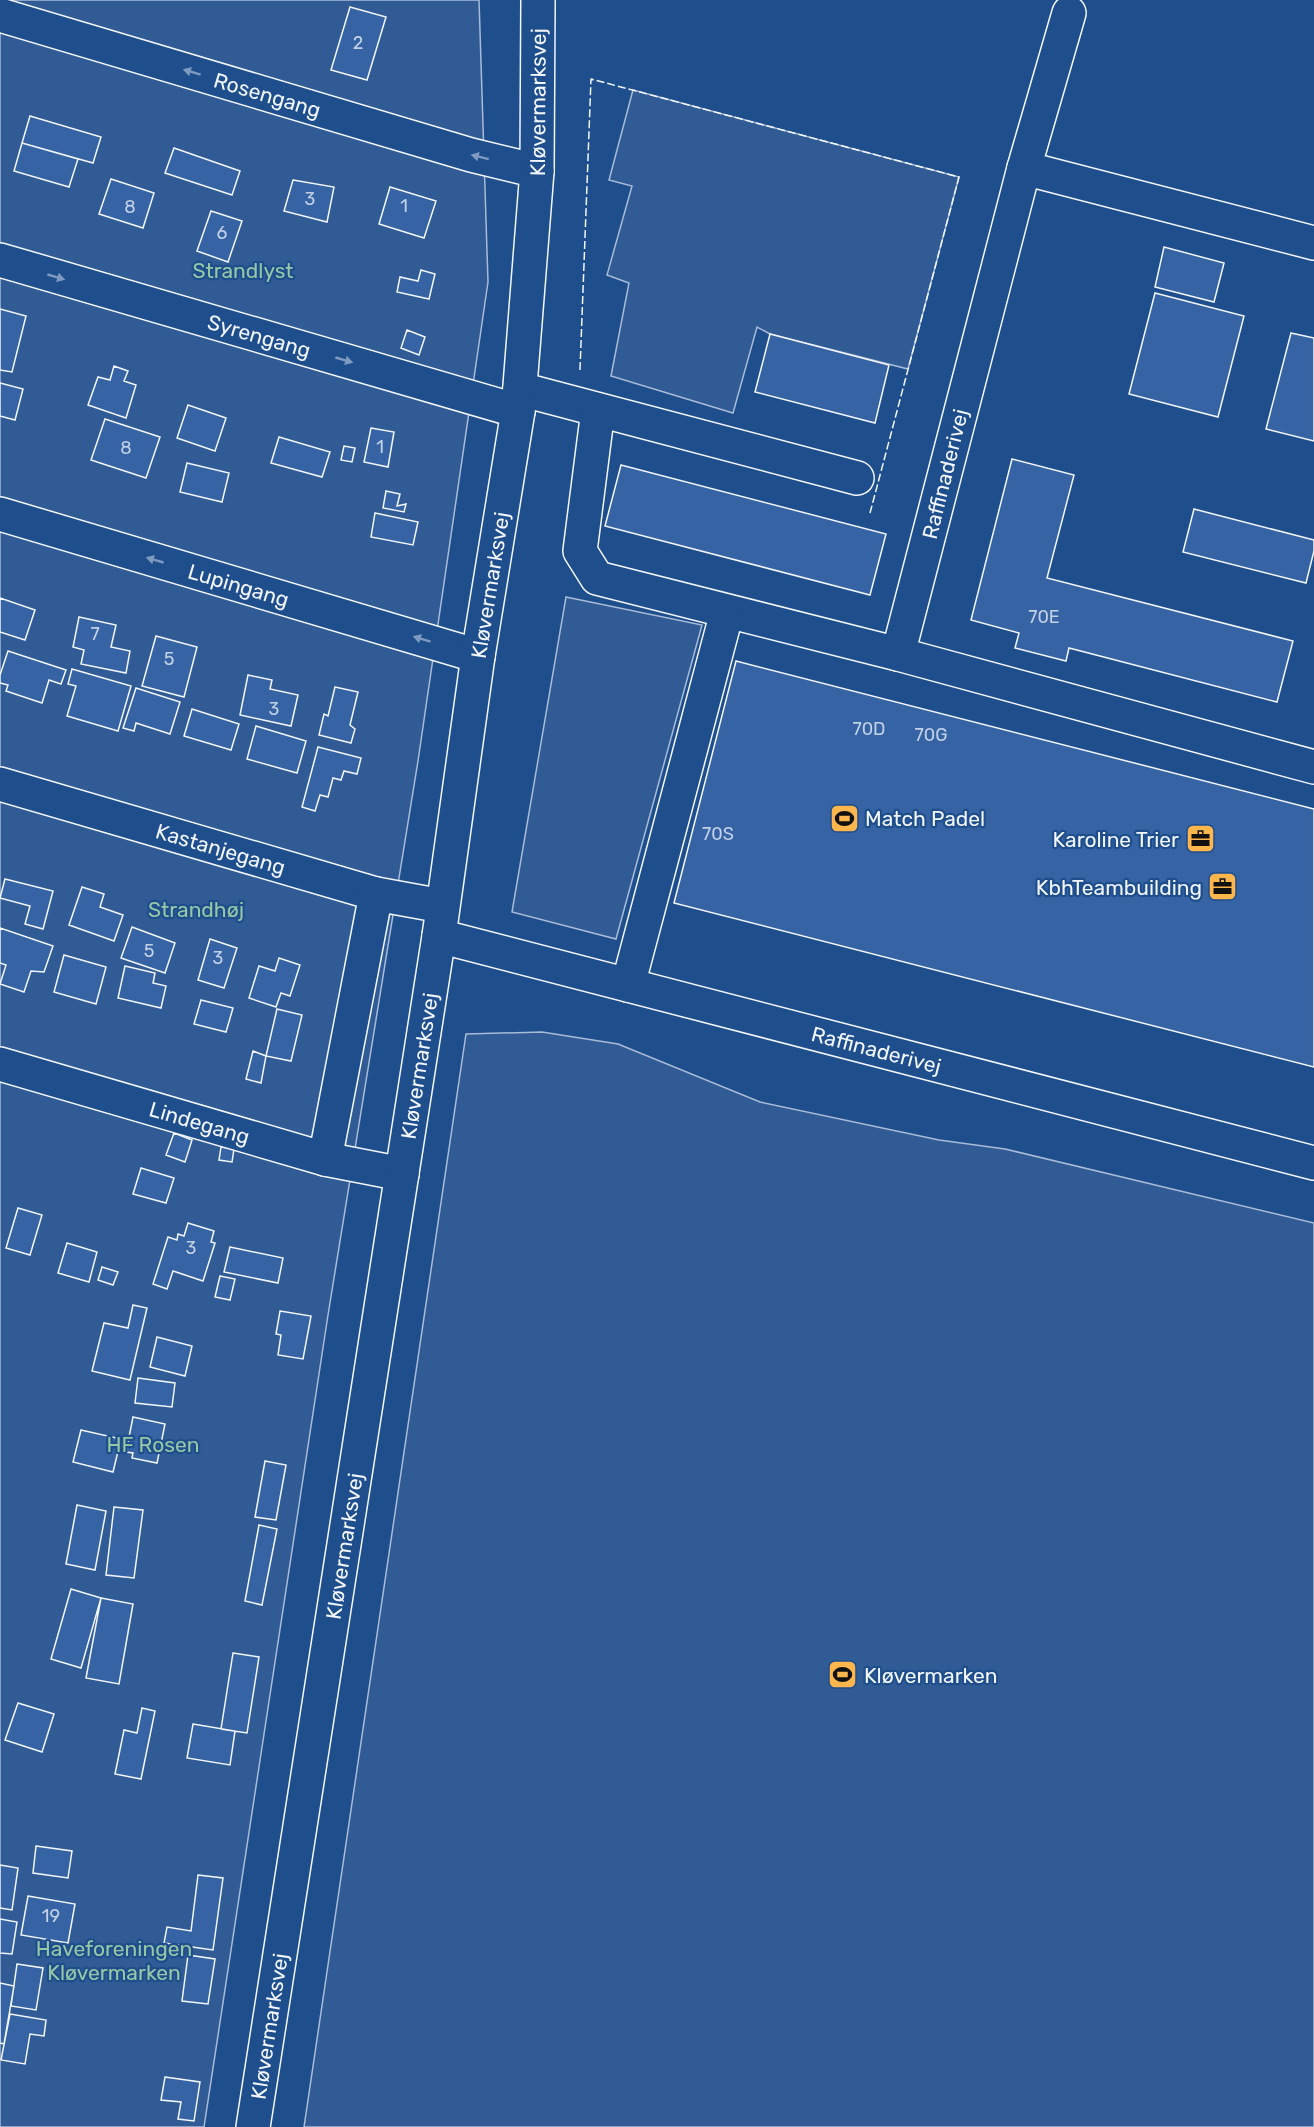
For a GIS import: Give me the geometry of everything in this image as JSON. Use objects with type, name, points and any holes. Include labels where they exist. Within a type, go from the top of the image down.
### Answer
[{"type":"street","name":"Kløvermarksvej","points":[[253,2127],[441,921],[478,656],[519,400],[537,171],[537,0]]},
{"type":"street","name":"Raffinaderivej","points":[[898,654],[1024,168],[1069,13]]},
{"type":"street","name":"Rosengang","points":[[0,15],[471,155],[537,171]]},
{"type":"street","points":[[1024,168],[1314,243]]},
{"type":"street","name":"Syrengang","points":[[0,260],[519,400],[598,410],[857,478]]},
{"type":"street","points":[[598,410],[580,550],[597,578],[898,654],[1314,767]]},
{"type":"street","name":"Lupingang","points":[[0,514],[478,656]]},
{"type":"street","points":[[628,985],[727,612]]},
{"type":"street","name":"Kastanjegang","points":[[0,784],[376,894],[441,921]]},
{"type":"street","points":[[325,1159],[376,894]]},
{"type":"street","name":"Raffinaderivej","points":[[441,921],[628,985],[1314,1163]]},
{"type":"street","name":"Lindegang","points":[[0,1064],[325,1159],[402,1174]]},
{"type":"shaded area","points":[[0,0],[479,0],[488,282],[418,761],[328,1315],[204,2127],[0,2127]]},
{"type":"shaded area","points":[[633,90],[959,177],[908,369],[770,334],[757,327],[733,413],[611,376],[629,283],[607,275],[632,186],[609,180]]},
{"type":"shaded area","points":[[566,597],[702,625],[616,939],[512,912]]},
{"type":"shaded area","name":"Kløvermarken","points":[[542,1032],[618,1044],[760,1102],[939,1140],[1005,1149],[1314,1223],[1314,2127],[304,2127],[466,1034]]},
{"type":"building","points":[[350,7],[386,17],[367,80],[331,70]]},
{"type":"building","points":[[30,116],[101,137],[93,163],[22,143]]},
{"type":"building","points":[[22,143],[78,159],[69,187],[14,171]]},
{"type":"building","points":[[174,148],[240,171],[232,195],[165,173]]},
{"type":"building","points":[[111,179],[154,193],[143,228],[99,214]]},
{"type":"building","points":[[293,180],[334,187],[327,222],[284,211]]},
{"type":"building","points":[[390,187],[436,201],[424,238],[379,224]]},
{"type":"building","points":[[211,211],[242,221],[228,262],[197,251]]},
{"type":"building","points":[[1164,247],[1224,263],[1214,302],[1155,287]]},
{"type":"building","points":[[421,270],[435,274],[429,299],[397,292],[400,277],[418,281]]},
{"type":"building","points":[[1155,293],[1244,316],[1218,417],[1129,394]]},
{"type":"building","points":[[0,309],[26,316],[12,372],[0,370]]},
{"type":"building","points":[[407,330],[425,337],[419,355],[401,348]]},
{"type":"building","points":[[1291,333],[1314,338],[1314,441],[1266,429]]},
{"type":"building","points":[[770,334],[889,365],[875,423],[755,392]]},
{"type":"building","points":[[114,366],[128,371],[124,381],[136,385],[126,418],[88,405],[98,377],[110,380]]},
{"type":"building","points":[[0,383],[23,389],[15,420],[0,416]]},
{"type":"building","points":[[188,405],[226,418],[215,451],[177,438]]},
{"type":"building","points":[[105,419],[160,437],[146,478],[91,460]]},
{"type":"building","points":[[371,428],[394,432],[388,467],[364,462]]},
{"type":"building","points":[[279,437],[330,452],[322,477],[271,463]]},
{"type":"building","points":[[344,446],[355,448],[352,462],[341,460]]},
{"type":"building","points":[[1012,459],[1074,475],[1047,578],[1293,641],[1277,702],[1069,648],[1066,661],[1015,648],[1019,633],[971,620]]},
{"type":"building","points":[[187,463],[229,473],[222,502],[180,492]]},
{"type":"building","points":[[621,465],[886,534],[870,595],[605,526]]},
{"type":"building","points":[[386,491],[400,494],[397,506],[406,504],[404,512],[383,508]]},
{"type":"building","points":[[1194,509],[1314,540],[1314,551],[1306,583],[1183,552]]},
{"type":"building","points":[[375,513],[418,522],[413,545],[371,537]]},
{"type":"building","points":[[0,598],[35,610],[25,640],[0,632]]},
{"type":"building","points":[[79,617],[116,625],[111,647],[130,651],[126,673],[81,664],[84,650],[73,647]]},
{"type":"building","points":[[156,636],[197,647],[184,697],[142,686]]},
{"type":"building","points":[[8,651],[66,670],[61,684],[49,680],[42,703],[6,691],[8,685],[0,683],[0,675]]},
{"type":"building","points":[[736,661],[1314,809],[1314,1067],[674,903]]},
{"type":"building","points":[[72,669],[131,686],[118,731],[67,716],[76,686],[68,684]]},
{"type":"building","points":[[248,675],[272,680],[270,689],[298,695],[291,726],[240,715]]},
{"type":"building","points":[[335,687],[358,692],[350,725],[355,729],[351,743],[319,735],[324,714],[328,716]]},
{"type":"building","points":[[136,688],[180,702],[170,734],[136,723],[134,731],[123,728]]},
{"type":"building","points":[[192,709],[239,724],[231,750],[184,736]]},
{"type":"building","points":[[256,726],[306,741],[297,773],[247,759]]},
{"type":"building","points":[[318,747],[361,758],[357,774],[344,771],[341,780],[333,778],[328,797],[320,795],[315,811],[302,807]]},
{"type":"building","points":[[5,879],[53,891],[43,929],[25,924],[30,906],[0,898]]},
{"type":"building","points":[[82,887],[104,894],[100,907],[123,915],[114,941],[69,925]]},
{"type":"building","points":[[132,927],[175,943],[165,973],[121,958]]},
{"type":"building","points":[[0,928],[53,946],[44,972],[31,971],[24,992],[0,984],[6,965],[0,963]]},
{"type":"building","points":[[210,939],[237,948],[224,988],[198,980]]},
{"type":"building","points":[[64,955],[106,967],[96,1004],[54,992]]},
{"type":"building","points":[[279,958],[300,965],[290,996],[281,993],[276,1007],[249,998],[259,966],[275,971]]},
{"type":"building","points":[[125,966],[155,973],[153,983],[166,986],[161,1008],[118,998]]},
{"type":"building","points":[[201,1000],[233,1008],[226,1032],[194,1024]]},
{"type":"building","points":[[277,1009],[302,1015],[291,1061],[266,1056]]},
{"type":"building","points":[[253,1051],[266,1056],[261,1083],[246,1079]]},
{"type":"building","points":[[174,1133],[192,1140],[185,1162],[166,1155]]},
{"type":"building","points":[[221,1147],[234,1149],[232,1162],[219,1160]]},
{"type":"building","points":[[141,1168],[174,1178],[166,1203],[133,1194]]},
{"type":"building","points":[[18,1208],[42,1215],[30,1255],[6,1248]]},
{"type":"building","points":[[188,1223],[214,1231],[211,1242],[215,1243],[203,1281],[173,1271],[167,1289],[153,1284],[168,1237],[177,1240],[178,1234],[184,1236]]},
{"type":"building","points":[[67,1243],[97,1252],[89,1282],[58,1273]]},
{"type":"building","points":[[230,1247],[283,1258],[278,1283],[224,1272]]},
{"type":"building","points":[[102,1267],[118,1272],[113,1285],[98,1280]]},
{"type":"building","points":[[220,1276],[235,1279],[230,1300],[215,1297]]},
{"type":"building","points":[[133,1305],[147,1308],[130,1380],[92,1371],[104,1323],[128,1328]]},
{"type":"building","points":[[280,1311],[311,1316],[303,1359],[278,1355],[281,1335],[276,1334]]},
{"type":"building","points":[[157,1337],[192,1346],[185,1376],[150,1367]]},
{"type":"building","points":[[138,1378],[175,1383],[172,1407],[135,1403]]},
{"type":"building","points":[[133,1417],[165,1424],[157,1463],[132,1458],[133,1453],[126,1452]]},
{"type":"building","points":[[81,1430],[121,1439],[113,1472],[73,1462]]},
{"type":"building","points":[[265,1461],[286,1465],[276,1520],[255,1517]]},
{"type":"building","points":[[77,1505],[106,1511],[95,1570],[66,1564]]},
{"type":"building","points":[[114,1507],[143,1510],[134,1578],[106,1575]]},
{"type":"building","points":[[259,1525],[277,1529],[262,1605],[245,1601]]},
{"type":"building","points":[[71,1589],[101,1598],[81,1668],[51,1659]]},
{"type":"building","points":[[101,1598],[133,1604],[119,1684],[86,1678]]},
{"type":"building","points":[[233,1653],[259,1657],[247,1733],[221,1729]]},
{"type":"building","points":[[18,1703],[54,1714],[42,1752],[5,1740]]},
{"type":"building","points":[[142,1708],[155,1711],[141,1779],[115,1774],[124,1730],[137,1733]]},
{"type":"building","points":[[193,1724],[235,1731],[230,1765],[187,1758]]},
{"type":"building","points":[[36,1846],[72,1851],[68,1878],[33,1873]]},
{"type":"building","points":[[0,1865],[18,1868],[12,1910],[0,1908]]},
{"type":"building","points":[[198,1875],[223,1878],[213,1950],[164,1943],[167,1927],[191,1931]]},
{"type":"building","points":[[28,1896],[75,1904],[68,1943],[21,1935]]},
{"type":"building","points":[[0,1919],[17,1922],[12,1954],[0,1953]]},
{"type":"building","points":[[188,1955],[215,1959],[208,2004],[182,2001]]},
{"type":"building","points":[[17,1964],[43,1968],[36,2010],[11,2006]]},
{"type":"building","points":[[0,1983],[14,1986],[4,2044],[0,2043]]},
{"type":"building","points":[[10,2014],[46,2020],[44,2036],[30,2034],[25,2064],[1,2060]]},
{"type":"building","points":[[165,2077],[200,2082],[194,2121],[178,2119],[181,2102],[161,2100]]},
{"type":"fence","points":[[580,370],[591,79],[959,177],[870,513]]},
{"type":"place","name":"Match Padel","points":[[844,818]]},
{"type":"place","name":"Karoline Trier","points":[[1200,839]]},
{"type":"place","name":"KbhTeambuilding","points":[[1223,887]]},
{"type":"place","name":"Kløvermarken","points":[[843,1675]]},
{"type":"park label","name":"Strandlyst","points":[[243,270]]},
{"type":"park label","name":"Strandhøj","points":[[196,909]]},
{"type":"park label","name":"HF Rosen","points":[[153,1444]]},
{"type":"park label","name":"Haveforeningen Kløvermarken","points":[[114,1960]]}]
